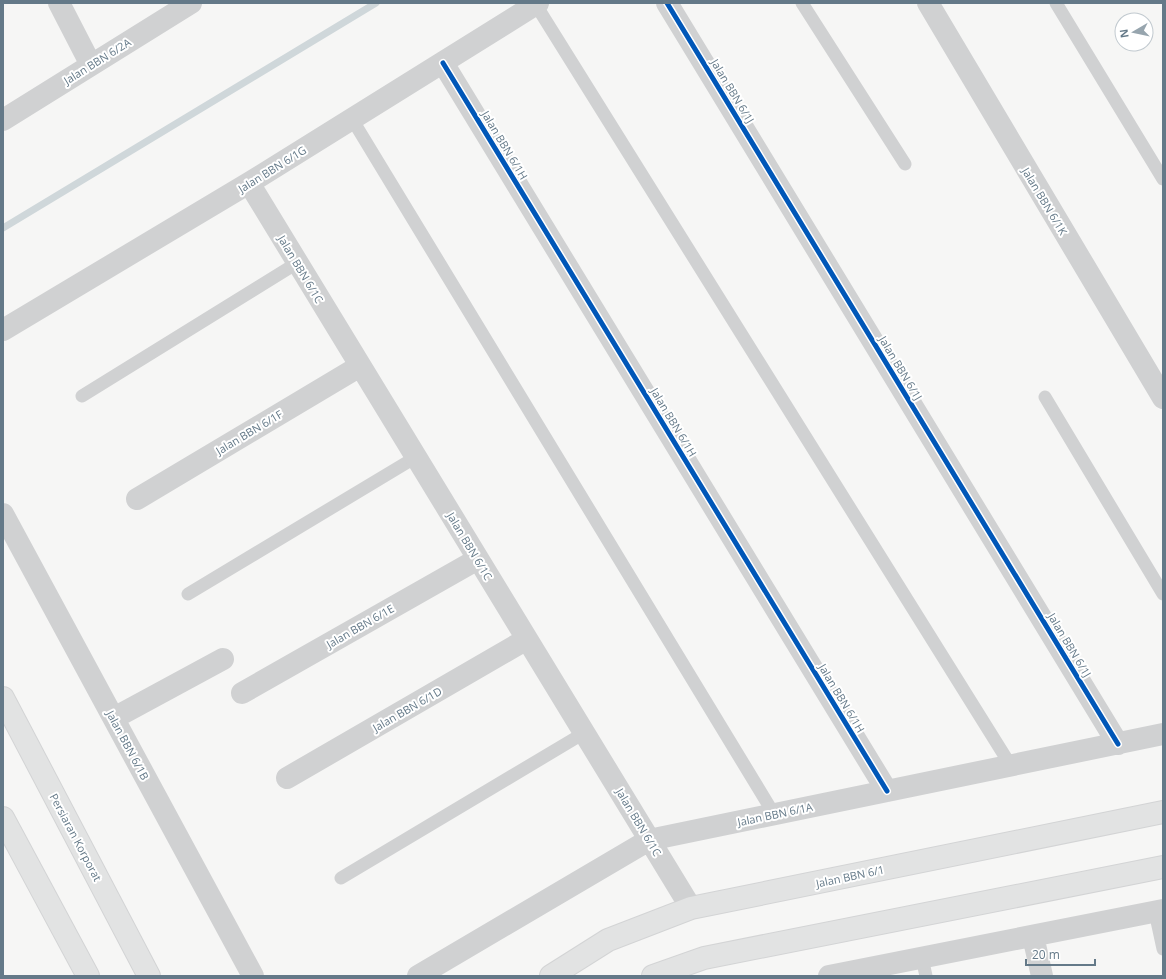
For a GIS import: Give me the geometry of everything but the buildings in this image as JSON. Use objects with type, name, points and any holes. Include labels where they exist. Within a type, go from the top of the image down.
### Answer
[{"type":"street","points":[[59,3],[91,65]]},
{"type":"street","name":"Jalan BBN 6/2A","points":[[3,120],[192,3]]},
{"type":"street","name":"Jalan BBN 6/1J","points":[[667,3],[1118,744]]},
{"type":"street","name":"Jalan BBN 6/1K","points":[[928,3],[1163,398]]},
{"type":"street","name":"Jalan BBN 6/1G","points":[[3,330],[248,183],[537,4]]},
{"type":"street","name":"Jalan BBN 6/1H","points":[[443,63],[888,791]]},
{"type":"street","name":"Jalan BBN 6/1C","points":[[248,183],[691,908]]},
{"type":"street","name":"Jalan BBN 6/1F","points":[[137,499],[360,366]]},
{"type":"street","name":"Jalan BBN 6/1B","points":[[3,514],[253,976]]},
{"type":"street","name":"Jalan BBN 6/1E","points":[[242,693],[478,559]]},
{"type":"street","name":"Jalan BBN 6/1D","points":[[287,778],[527,640]]},
{"type":"street","points":[[114,718],[223,659]]},
{"type":"street","name":"Persiaran Korporat","points":[[3,698],[149,976]]},
{"type":"street","name":"Jalan BBN 6/1A","points":[[418,976],[650,840],[1163,734]]},
{"type":"street","name":"Jalan BBN 6/1","points":[[551,976],[608,940],[691,908],[1163,812]]},
{"type":"street","points":[[3,818],[88,976]]},
{"type":"street","points":[[653,976],[704,958],[1163,867]]},
{"type":"street","points":[[829,976],[924,967],[1033,936],[1159,911]]},
{"type":"street","points":[[1033,936],[1042,976]]},
{"type":"lane","points":[[802,3],[905,164]]},
{"type":"lane","points":[[1056,3],[1163,179]]},
{"type":"lane","points":[[537,4],[1011,766]]},
{"type":"lane","points":[[352,119],[774,814]]},
{"type":"lane","points":[[82,396],[297,263]]},
{"type":"lane","points":[[1045,397],[1163,594]]},
{"type":"lane","points":[[188,594],[416,457]]},
{"type":"lane","points":[[341,878],[584,733]]},
{"type":"lane","points":[[1159,911],[1163,949]]},
{"type":"waterway","points":[[3,228],[376,3]]},
{"type":"cycle path","points":[[667,3],[1118,744]]},
{"type":"cycle path","points":[[443,63],[887,791]]}]
